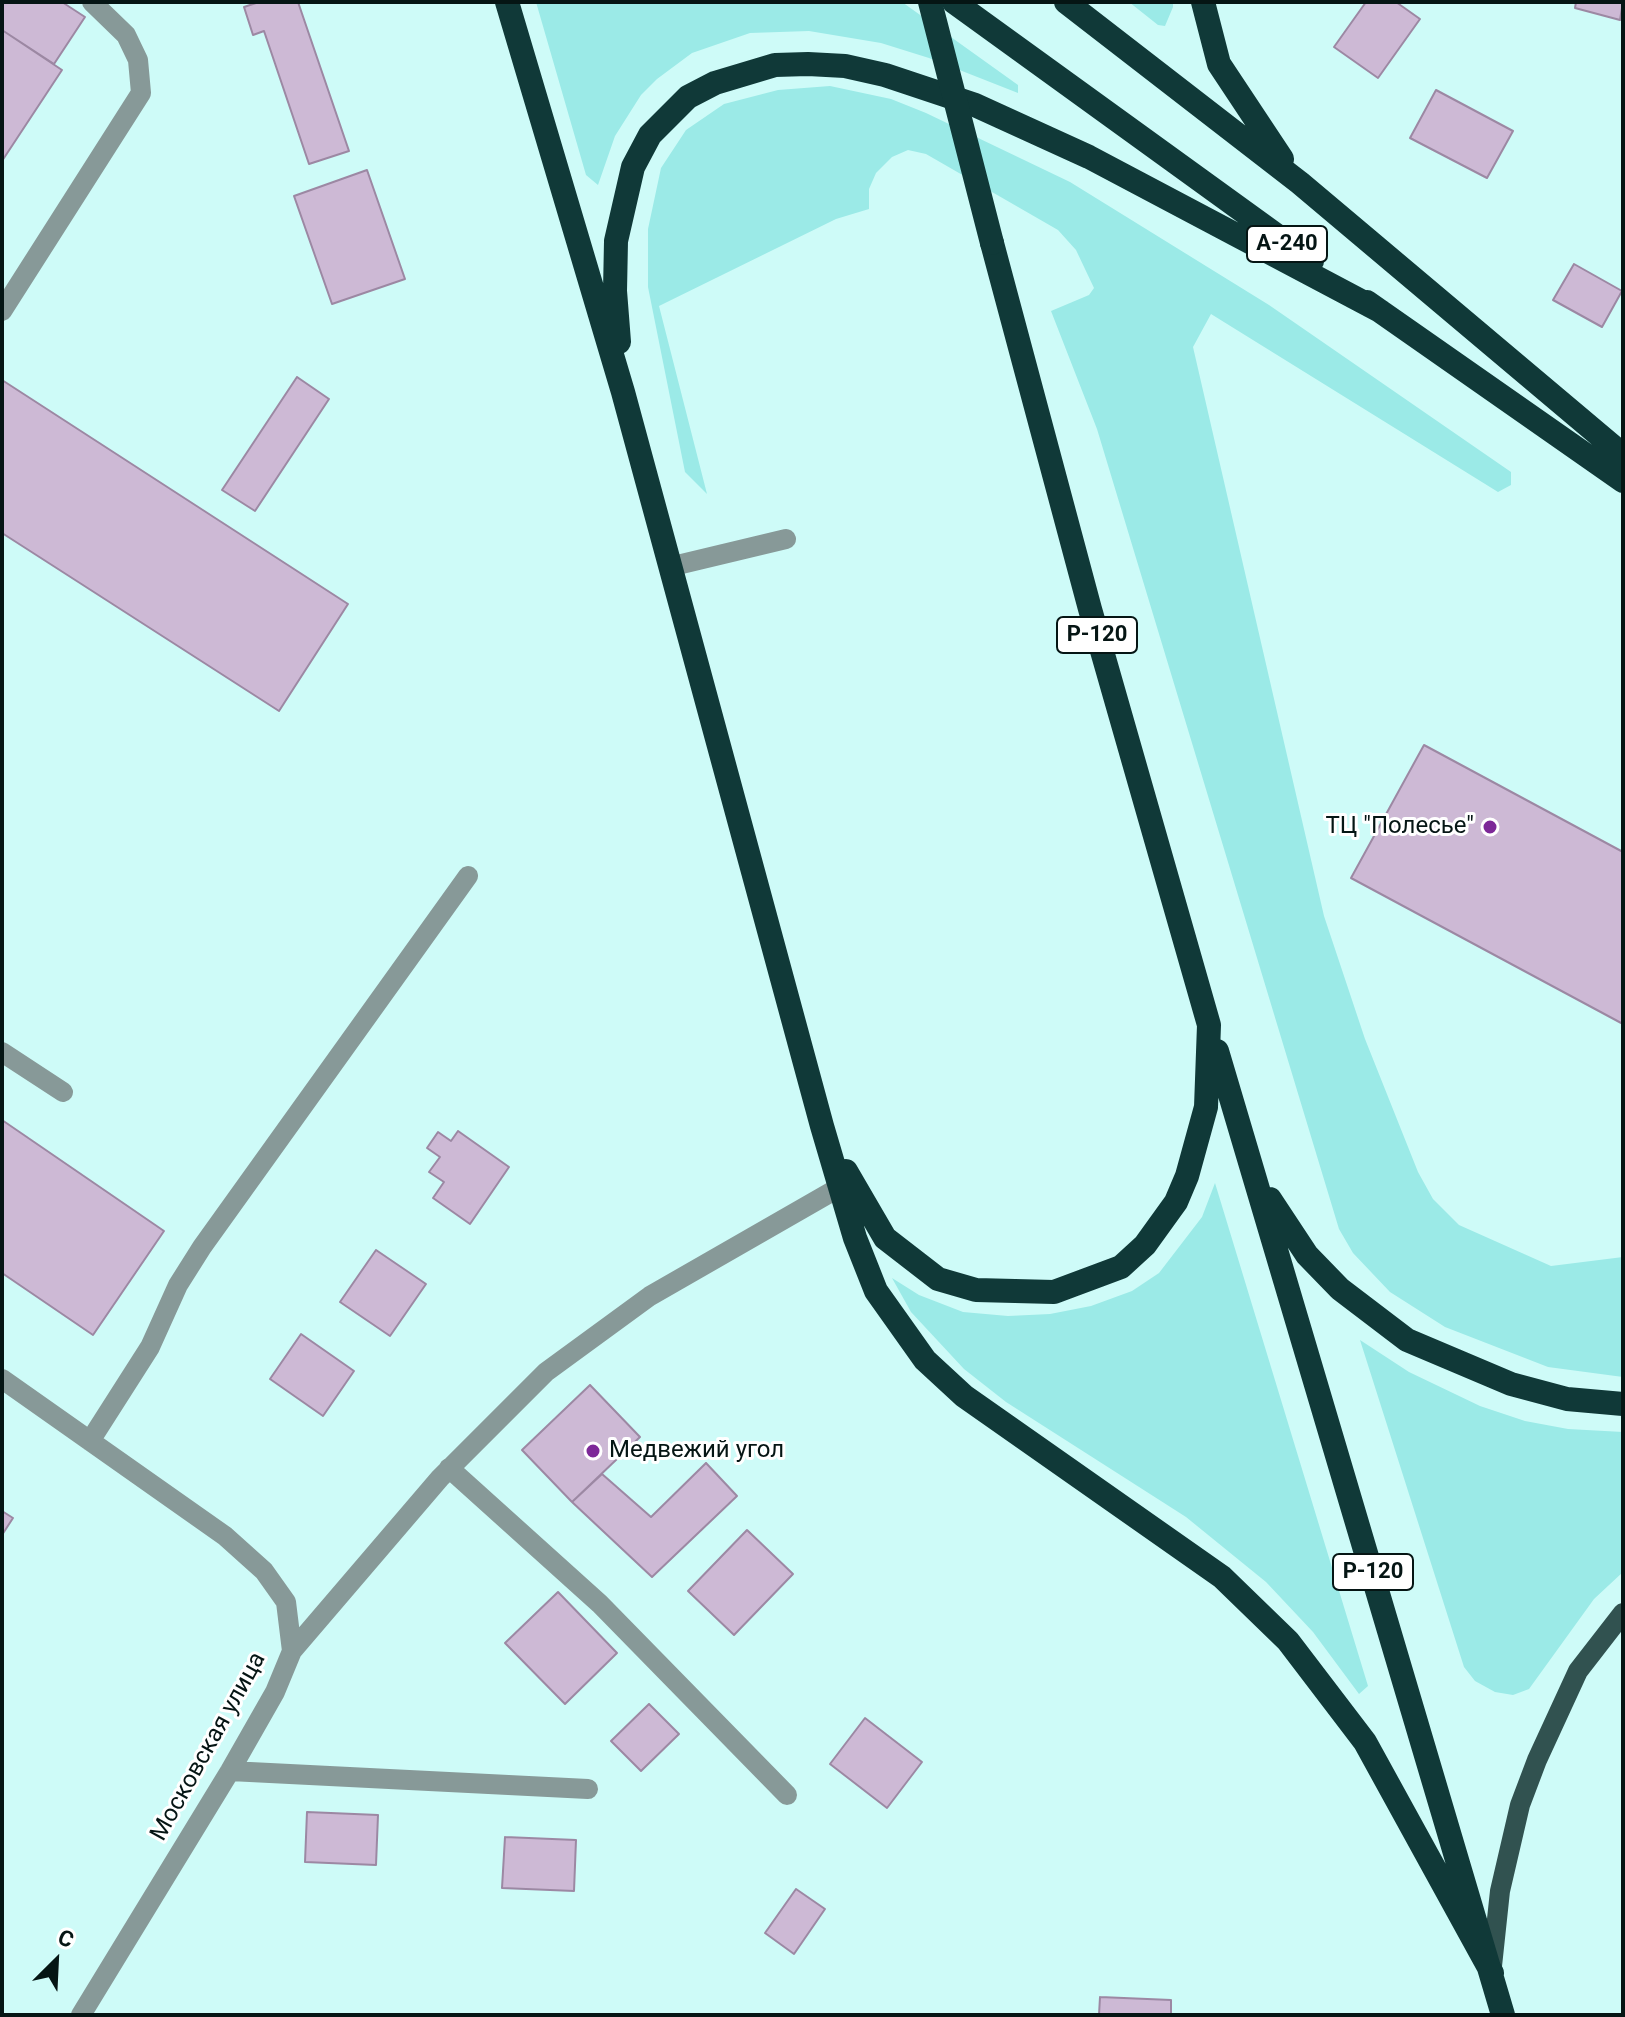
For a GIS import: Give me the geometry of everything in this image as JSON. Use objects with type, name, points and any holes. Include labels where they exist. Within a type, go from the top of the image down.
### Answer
[{"type":"highway","points":[[507,2],[623,392],[822,1126],[876,1291],[925,1360],[1000,1424],[1222,1577],[1257,1607],[1288,1641],[1365,1742],[1492,1973]]},
{"type":"highway","name":"Р-120","points":[[930,2],[1082,579],[1209,1025],[1503,2015]]},
{"type":"highway","name":"А-240","points":[[954,2],[1380,311],[1623,481]]},
{"type":"highway","name":"А-240","points":[[1066,2],[1300,183],[1623,455]]},
{"type":"highway","points":[[1203,2],[1219,64],[1256,125],[1300,183]]},
{"type":"highway","points":[[623,392],[615,291],[616,241],[633,167],[650,135],[688,97],[745,72],[775,65],[845,66],[927,87],[975,105],[1089,157],[1380,311]]},
{"type":"highway","points":[[822,1126],[870,1216],[885,1238],[909,1259],[938,1279],[976,1290],[1054,1292],[1121,1267],[1145,1245],[1176,1202],[1187,1176],[1206,1107],[1209,1025]]},
{"type":"highway","points":[[1253,1172],[1307,1255],[1340,1289],[1407,1340],[1511,1384],[1567,1399],[1623,1404]]},
{"type":"main road","points":[[1492,1973],[1500,1891],[1520,1805],[1578,1671],[1623,1613]]},
{"type":"street","points":[[2,311],[141,93],[138,60],[126,35],[92,2]]},
{"type":"street","points":[[669,567],[786,539]]},
{"type":"street","points":[[90,1441],[150,1347],[178,1285],[202,1247],[468,876]]},
{"type":"street","points":[[2,1052],[63,1092]]},
{"type":"street","points":[[292,1651],[449,1468],[546,1372],[650,1296],[840,1187]]},
{"type":"street","name":"Московская улица","points":[[2,1379],[225,1536],[264,1571],[286,1602],[292,1651],[275,1692],[81,2015]]},
{"type":"street","points":[[449,1468],[600,1604],[787,1795]]},
{"type":"street","points":[[230,1771],[588,1789]]},
{"type":"shaded area","points":[[536,2],[902,2],[1018,85],[1018,93],[881,43],[809,31],[750,33],[692,53],[641,95],[615,136],[598,185],[586,175]]},
{"type":"shaded area","points":[[1129,2],[1173,2],[1173,7],[1165,26],[1158,25]]},
{"type":"shaded area","points":[[830,86],[891,99],[926,113],[1070,182],[1269,305],[1511,472],[1511,485],[1498,492],[1211,314],[1193,347],[1324,916],[1365,1039],[1418,1172],[1433,1199],[1459,1225],[1551,1266],[1623,1257],[1623,1377],[1548,1367],[1445,1327],[1390,1292],[1353,1253],[1339,1229],[1097,429],[1051,311],[1089,295],[1094,288],[1076,250],[1058,230],[926,154],[908,150],[892,157],[876,173],[869,189],[869,209],[836,219],[659,306],[707,494],[685,472],[648,287],[648,229],[661,168],[686,130],[724,104],[778,90]]},
{"type":"shaded area","points":[[1215,1183],[1368,1686],[1359,1694],[1313,1632],[1266,1582],[1186,1517],[1006,1402],[964,1369],[911,1312],[892,1278],[919,1295],[963,1312],[1008,1316],[1050,1314],[1091,1306],[1132,1291],[1159,1273],[1202,1217]]},
{"type":"shaded area","points":[[1360,1340],[1409,1372],[1480,1406],[1525,1421],[1568,1429],[1623,1432],[1623,1572],[1594,1599],[1529,1689],[1513,1695],[1495,1692],[1475,1681],[1464,1667]]},
{"type":"building","points":[[2,2],[62,2],[85,17],[54,64],[2,30]]},
{"type":"building","points":[[259,2],[298,2],[349,151],[309,164],[264,31],[253,35],[244,7]]},
{"type":"building","points":[[1366,2],[1396,2],[1420,19],[1378,78],[1334,47]]},
{"type":"building","points":[[1576,2],[1623,2],[1620,20],[1575,8]]},
{"type":"building","points":[[2,30],[62,70],[2,161]]},
{"type":"building","points":[[1436,90],[1513,131],[1487,178],[1410,138]]},
{"type":"building","points":[[367,170],[405,279],[332,304],[294,196]]},
{"type":"building","points":[[1574,264],[1622,291],[1602,327],[1553,300]]},
{"type":"building","points":[[297,377],[329,399],[255,511],[222,490]]},
{"type":"building","points":[[2,380],[348,604],[279,711],[2,533]]},
{"type":"building","points":[[1424,745],[1623,852],[1623,1024],[1351,878]]},
{"type":"building","points":[[2,1120],[164,1231],[93,1335],[2,1273]]},
{"type":"building","points":[[458,1131],[509,1167],[470,1224],[433,1198],[444,1182],[429,1172],[440,1157],[427,1148],[438,1132],[451,1141]]},
{"type":"building","points":[[376,1250],[426,1284],[390,1336],[340,1302]]},
{"type":"building","points":[[301,1334],[354,1371],[323,1416],[270,1379]]},
{"type":"building","points":[[590,1385],[640,1437],[572,1502],[522,1450]]},
{"type":"building","points":[[706,1463],[737,1496],[652,1577],[572,1502],[602,1474],[651,1517]]},
{"type":"building","points":[[2,1511],[13,1518],[2,1535]]},
{"type":"building","points":[[747,1530],[793,1574],[734,1635],[688,1591]]},
{"type":"building","points":[[558,1592],[617,1653],[565,1704],[505,1643]]},
{"type":"building","points":[[649,1704],[679,1734],[641,1771],[611,1741]]},
{"type":"building","points":[[865,1718],[922,1762],[887,1808],[830,1764]]},
{"type":"building","points":[[307,1812],[378,1815],[376,1865],[305,1862]]},
{"type":"building","points":[[505,1837],[576,1840],[574,1891],[502,1888]]},
{"type":"building","points":[[796,1889],[825,1909],[794,1954],[765,1933]]},
{"type":"building","points":[[1100,1997],[1171,2000],[1171,2015],[1099,2015]]},
{"type":"place","name":"ТЦ \"Полесье\"","points":[[1490,827]]},
{"type":"place","name":"Медвежий угол","points":[[593,1451]]}]
